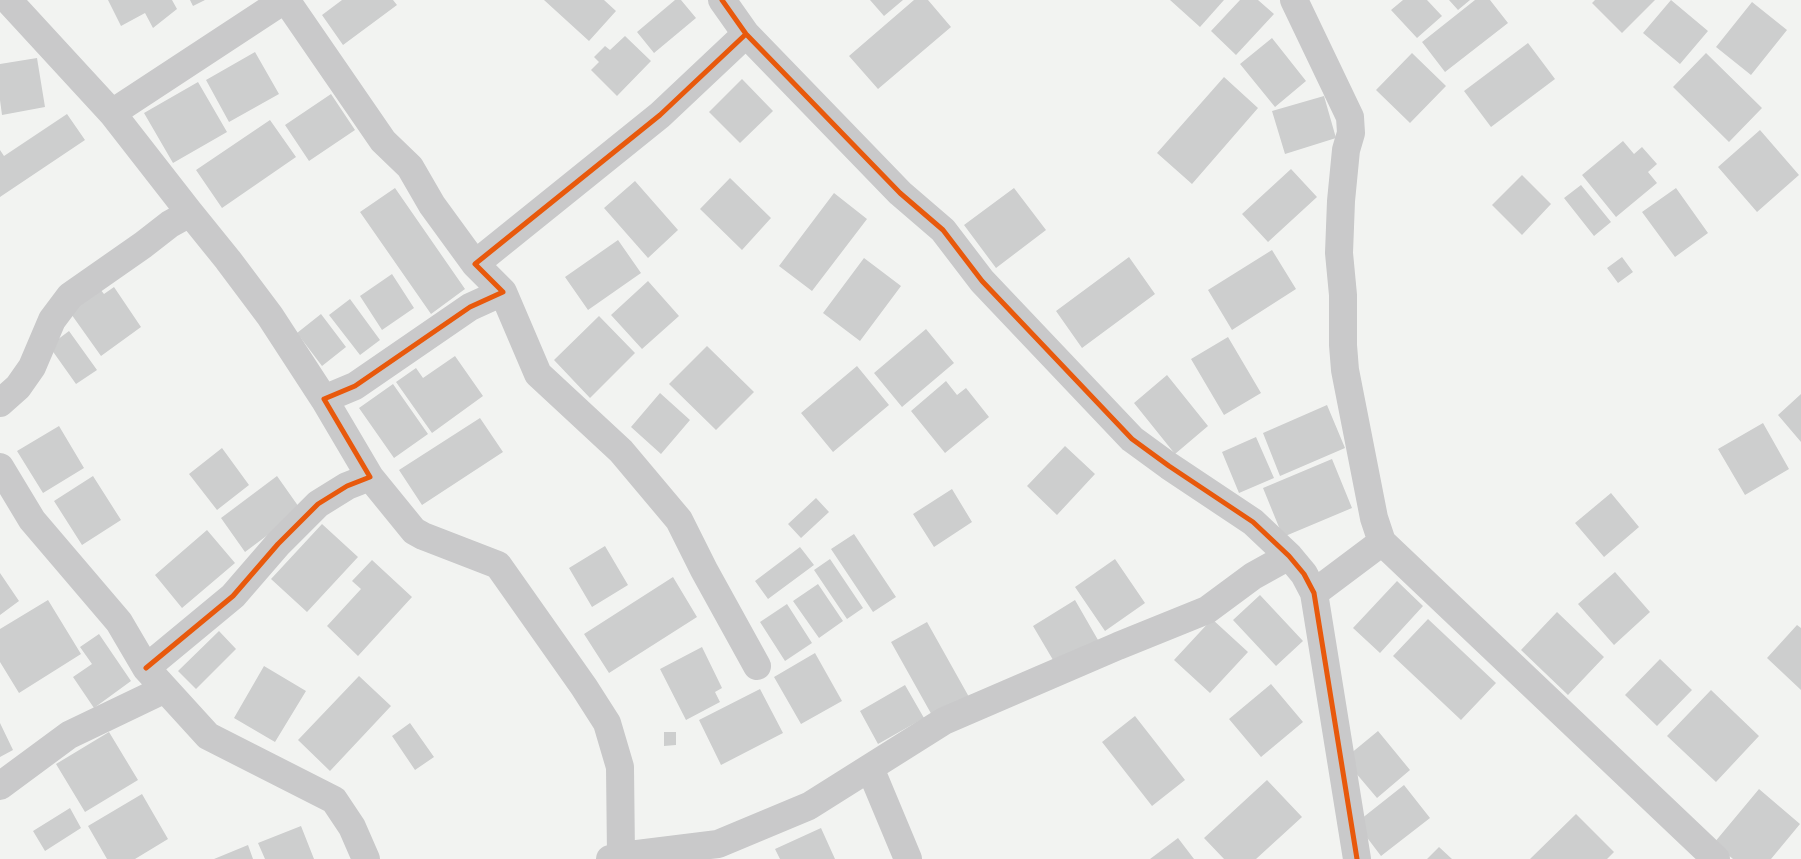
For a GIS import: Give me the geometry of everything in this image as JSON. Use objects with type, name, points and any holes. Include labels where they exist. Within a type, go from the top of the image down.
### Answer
[{"type":"street","points":[[8,0],[112,113],[228,260],[270,316],[324,399],[370,477],[414,531],[498,565],[584,687],[607,723],[620,767],[616,857],[718,844],[809,806],[944,721],[1207,610],[1253,576],[1289,556]]},
{"type":"street","points":[[112,113],[285,0],[383,142],[410,167],[432,205],[475,264],[502,292],[538,374],[621,451],[679,520],[704,570],[757,666]]},
{"type":"street","points":[[722,0],[746,34],[900,193],[943,230],[982,281],[1132,439],[1253,522],[1289,556],[1304,574],[1314,593],[1358,859]]},
{"type":"street","points":[[1294,0],[1350,117],[1351,133],[1346,150],[1339,252],[1343,345],[1345,370],[1372,508],[1382,542],[1716,859]]},
{"type":"street","points":[[475,264],[660,114],[746,34]]},
{"type":"street","points":[[0,403],[18,388],[32,367],[52,320],[70,296],[170,224],[190,213]]},
{"type":"street","points":[[324,399],[355,386],[470,307],[502,292]]},
{"type":"street","points":[[0,467],[32,520],[119,622],[146,668],[208,736],[334,800],[352,827],[366,859]]},
{"type":"street","points":[[146,668],[233,596],[278,544],[318,504],[347,486],[370,477]]},
{"type":"street","points":[[1314,593],[1382,542]]},
{"type":"street","points":[[0,786],[69,735],[165,689]]},
{"type":"street","points":[[870,768],[908,859]]},
{"type":"building","points":[[108,0],[172,0],[177,9],[153,28],[145,13],[121,26]]},
{"type":"building","points":[[190,0],[205,0],[193,6]]},
{"type":"building","points":[[342,0],[393,0],[397,5],[343,45],[322,15]]},
{"type":"building","points":[[544,0],[604,0],[616,11],[589,41]]},
{"type":"building","points":[[675,0],[681,0],[696,18],[654,53],[637,32]]},
{"type":"building","points":[[870,0],[903,0],[884,16]]},
{"type":"building","points":[[914,0],[928,0],[951,27],[878,89],[849,56]]},
{"type":"building","points":[[1170,0],[1224,0],[1200,27]]},
{"type":"building","points":[[1240,0],[1258,0],[1274,14],[1236,55],[1211,31]]},
{"type":"building","points":[[1403,0],[1427,0],[1442,16],[1417,38],[1391,10]]},
{"type":"building","points":[[1449,0],[1470,0],[1458,10]]},
{"type":"building","points":[[1475,0],[1490,0],[1508,23],[1445,72],[1422,42]]},
{"type":"building","points":[[1595,0],[1655,0],[1622,33],[1592,3]]},
{"type":"building","points":[[1671,0],[1708,31],[1680,64],[1643,33]]},
{"type":"building","points":[[1752,2],[1787,30],[1751,75],[1716,47]]},
{"type":"building","points":[[625,36],[651,61],[617,96],[591,70],[599,62],[594,57],[605,46],[610,50]]},
{"type":"building","points":[[1272,38],[1306,81],[1275,107],[1240,64]]},
{"type":"building","points":[[1528,43],[1555,79],[1491,127],[1464,91]]},
{"type":"building","points":[[255,52],[279,94],[229,122],[206,80]]},
{"type":"building","points":[[1412,53],[1446,86],[1410,123],[1376,90]]},
{"type":"building","points":[[1706,53],[1762,108],[1729,142],[1673,87]]},
{"type":"building","points":[[37,58],[45,107],[2,115],[0,64]]},
{"type":"building","points":[[1224,77],[1258,108],[1192,184],[1157,153]]},
{"type":"building","points":[[742,79],[773,111],[740,143],[709,112]]},
{"type":"building","points":[[198,82],[227,132],[173,163],[144,113]]},
{"type":"building","points":[[331,94],[355,130],[309,161],[285,125]]},
{"type":"building","points":[[1324,96],[1336,138],[1285,154],[1272,111]]},
{"type":"building","points":[[67,114],[85,140],[0,197],[0,150],[4,156]]},
{"type":"building","points":[[270,120],[296,157],[222,208],[196,170]]},
{"type":"building","points":[[1760,130],[1799,175],[1757,212],[1718,167]]},
{"type":"building","points":[[1623,141],[1634,154],[1642,147],[1657,164],[1648,172],[1657,183],[1616,217],[1582,175]]},
{"type":"building","points":[[1291,169],[1317,197],[1268,242],[1242,214]]},
{"type":"building","points":[[1522,175],[1551,204],[1522,235],[1492,205]]},
{"type":"building","points":[[730,178],[771,218],[742,250],[700,209]]},
{"type":"building","points":[[635,181],[678,230],[648,258],[604,208]]},
{"type":"building","points":[[1581,185],[1611,222],[1594,236],[1564,198]]},
{"type":"building","points":[[395,188],[465,289],[431,314],[360,212]]},
{"type":"building","points":[[1014,188],[1046,230],[996,268],[964,225]]},
{"type":"building","points":[[1676,188],[1708,233],[1675,257],[1642,212]]},
{"type":"building","points":[[834,193],[867,219],[812,291],[779,266]]},
{"type":"building","points":[[618,240],[641,273],[588,310],[565,277]]},
{"type":"building","points":[[1272,250],[1296,289],[1232,330],[1208,290]]},
{"type":"building","points":[[1129,257],[1155,294],[1082,348],[1056,311]]},
{"type":"building","points":[[1622,257],[1633,272],[1618,283],[1607,268]]},
{"type":"building","points":[[864,258],[901,286],[860,341],[823,313]]},
{"type":"building","points":[[392,274],[414,308],[382,330],[360,296]]},
{"type":"building","points":[[648,281],[679,316],[642,349],[611,315]]},
{"type":"building","points":[[114,287],[141,327],[101,356],[69,311],[100,289],[104,294]]},
{"type":"building","points":[[350,299],[380,340],[360,355],[329,315]]},
{"type":"building","points":[[321,314],[346,347],[322,366],[297,333]]},
{"type":"building","points":[[599,316],[635,353],[590,398],[554,360]]},
{"type":"building","points":[[926,329],[954,363],[902,407],[874,373]]},
{"type":"building","points":[[69,331],[97,370],[76,384],[49,346]]},
{"type":"building","points":[[1228,337],[1261,393],[1224,415],[1191,359]]},
{"type":"building","points":[[707,346],[754,392],[716,430],[669,384]]},
{"type":"building","points":[[455,356],[483,396],[432,433],[396,382],[416,368],[423,378]]},
{"type":"building","points":[[857,366],[889,405],[833,452],[801,413]]},
{"type":"building","points":[[1167,375],[1208,426],[1175,454],[1134,403]]},
{"type":"building","points":[[946,381],[957,395],[966,388],[989,417],[945,453],[911,411]]},
{"type":"building","points":[[393,384],[428,434],[394,458],[359,408]]},
{"type":"building","points":[[660,393],[690,420],[661,454],[631,427]]},
{"type":"building","points":[[1801,394],[1801,442],[1778,415]]},
{"type":"building","points":[[1327,405],[1345,448],[1280,476],[1263,433]]},
{"type":"building","points":[[480,418],[503,452],[422,505],[399,470]]},
{"type":"building","points":[[1763,423],[1789,469],[1745,495],[1718,449]]},
{"type":"building","points":[[59,426],[84,468],[43,493],[17,451]]},
{"type":"building","points":[[1256,437],[1274,478],[1239,493],[1222,452]]},
{"type":"building","points":[[1065,446],[1095,474],[1057,515],[1027,486]]},
{"type":"building","points":[[222,448],[249,485],[217,510],[189,474]]},
{"type":"building","points":[[1332,459],[1352,508],[1283,537],[1263,488]]},
{"type":"building","points":[[93,476],[121,520],[82,545],[54,501]]},
{"type":"building","points":[[277,476],[301,510],[245,552],[221,518]]},
{"type":"building","points":[[952,489],[972,522],[934,547],[913,514]]},
{"type":"building","points":[[1611,493],[1639,527],[1604,557],[1575,523]]},
{"type":"building","points":[[816,498],[829,512],[801,538],[788,524]]},
{"type":"building","points":[[322,524],[358,557],[307,612],[271,579]]},
{"type":"building","points":[[207,530],[235,563],[182,608],[155,575]]},
{"type":"building","points":[[854,534],[896,597],[873,612],[831,549]]},
{"type":"building","points":[[605,546],[628,585],[592,607],[569,568]]},
{"type":"building","points":[[800,547],[814,565],[768,599],[755,581]]},
{"type":"building","points":[[830,559],[863,608],[847,619],[814,570]]},
{"type":"building","points":[[1115,559],[1145,603],[1105,631],[1075,587]]},
{"type":"building","points":[[372,560],[412,597],[358,656],[327,626],[361,589],[352,581]]},
{"type":"building","points":[[1615,572],[1650,612],[1614,645],[1578,604]]},
{"type":"building","points":[[0,573],[19,601],[0,615]]},
{"type":"building","points":[[673,577],[697,617],[609,673],[584,634]]},
{"type":"building","points":[[1397,581],[1423,606],[1380,653],[1353,628]]},
{"type":"building","points":[[818,584],[843,621],[819,638],[793,601]]},
{"type":"building","points":[[1260,595],[1303,641],[1276,666],[1233,620]]},
{"type":"building","points":[[48,600],[81,654],[19,693],[0,662],[0,629]]},
{"type":"building","points":[[1075,600],[1098,640],[1056,665],[1033,626]]},
{"type":"building","points":[[787,604],[812,643],[785,661],[760,622]]},
{"type":"building","points":[[1557,612],[1604,657],[1568,695],[1521,650]]},
{"type":"building","points":[[1212,619],[1248,652],[1210,693],[1174,660]]},
{"type":"building","points":[[1428,619],[1496,683],[1461,720],[1393,656]]},
{"type":"building","points":[[927,622],[969,697],[933,717],[891,642]]},
{"type":"building","points":[[1797,625],[1801,628],[1801,690],[1767,658]]},
{"type":"building","points":[[219,631],[236,649],[196,689],[178,671]]},
{"type":"building","points":[[99,634],[131,681],[94,708],[73,677],[92,664],[80,647]]},
{"type":"building","points":[[702,647],[722,688],[715,692],[720,702],[686,720],[660,669]]},
{"type":"building","points":[[815,653],[842,701],[801,724],[774,677]]},
{"type":"building","points":[[1660,659],[1692,690],[1657,726],[1625,695]]},
{"type":"building","points":[[264,666],[306,691],[275,742],[234,718]]},
{"type":"building","points":[[359,676],[391,706],[330,771],[298,740]]},
{"type":"building","points":[[1271,684],[1303,722],[1261,757],[1229,719]]},
{"type":"building","points":[[905,685],[924,718],[878,744],[860,711]]},
{"type":"building","points":[[760,689],[783,733],[721,765],[699,720]]},
{"type":"building","points":[[1711,690],[1759,736],[1716,782],[1667,736]]},
{"type":"building","points":[[1135,716],[1185,780],[1152,806],[1102,742]]},
{"type":"building","points":[[0,723],[13,750],[0,757]]},
{"type":"building","points":[[410,723],[434,757],[415,770],[392,736]]},
{"type":"building","points":[[1378,731],[1410,770],[1377,798],[1344,759]]},
{"type":"building","points":[[109,732],[138,780],[85,812],[56,764]]},
{"type":"building","points":[[664,732],[676,732],[676,745],[664,746]]},
{"type":"building","points":[[1267,780],[1302,817],[1256,859],[1224,859],[1204,838]]},
{"type":"building","points":[[1404,785],[1430,818],[1381,856],[1356,823]]},
{"type":"building","points":[[1759,789],[1800,824],[1771,859],[1733,859],[1714,843]]},
{"type":"building","points":[[142,794],[168,839],[135,859],[107,859],[88,826]]},
{"type":"building","points":[[70,808],[81,828],[45,851],[33,831]]},
{"type":"building","points":[[1576,814],[1614,852],[1607,859],[1530,859]]},
{"type":"building","points":[[301,826],[314,859],[265,859],[258,843]]},
{"type":"building","points":[[821,828],[835,859],[780,859],[775,849]]},
{"type":"building","points":[[1178,838],[1194,859],[1150,859]]},
{"type":"building","points":[[248,845],[253,859],[214,859]]},
{"type":"building","points":[[1439,847],[1452,859],[1427,859]]},
{"type":"cycle path","points":[[722,0],[746,34],[900,193],[943,230],[982,281],[1132,439],[1253,522],[1289,556],[1304,574],[1314,593],[1357,859]]},
{"type":"cycle path","points":[[146,668],[233,596],[278,544],[318,504],[347,486],[370,477],[324,399],[355,386],[470,307],[503,292],[475,264],[660,115],[746,34]]}]
